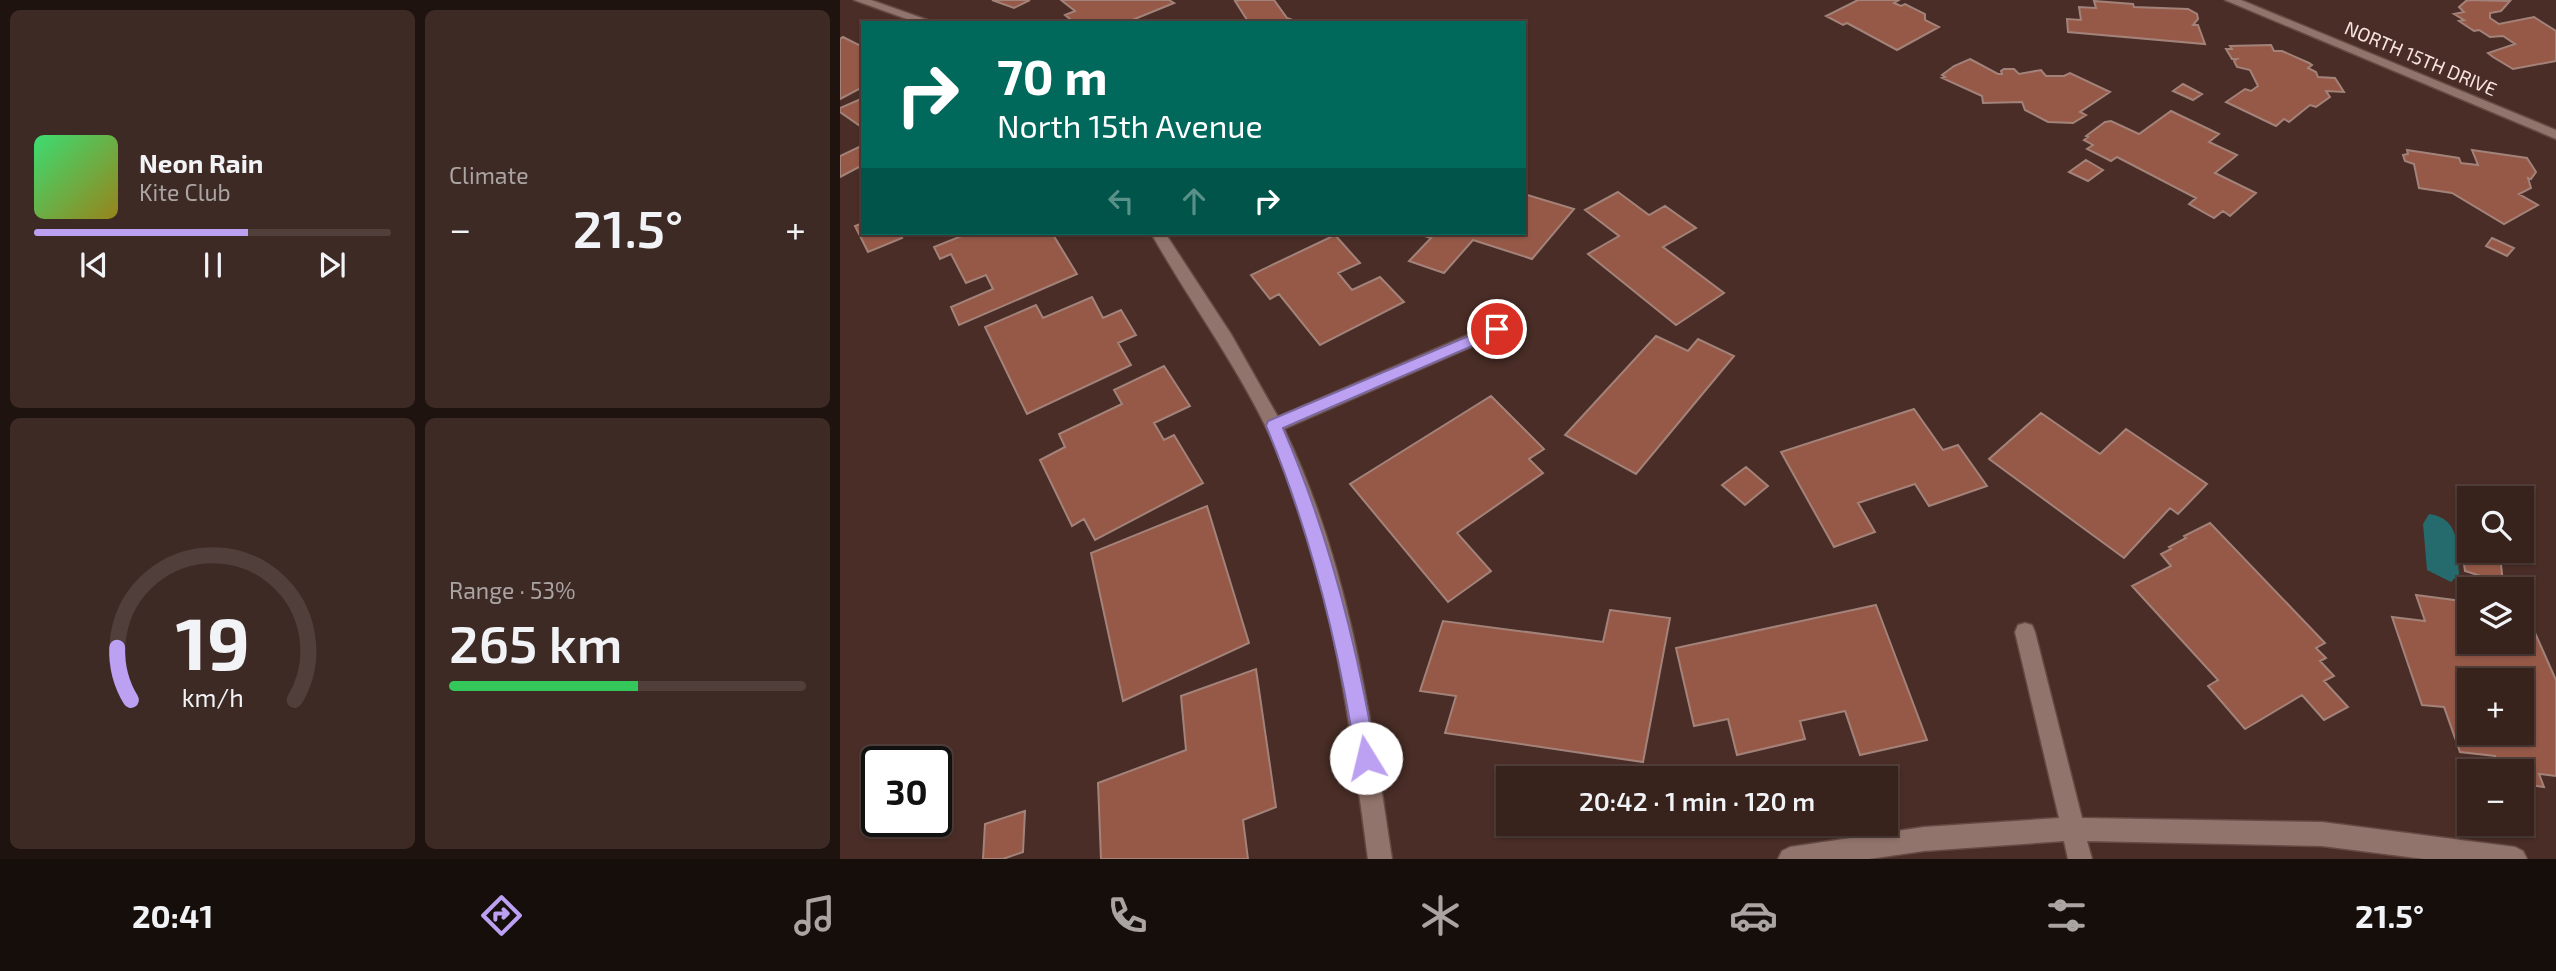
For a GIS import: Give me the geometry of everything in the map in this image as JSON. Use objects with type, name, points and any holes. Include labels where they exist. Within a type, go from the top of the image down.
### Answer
[{"type":"street","points":[[860,0],[924,21]]},
{"type":"street","name":"NORTH 15TH DRIVE","points":[[2231,0],[2556,135]]},
{"type":"street","points":[[1159,235],[1231,347],[1274,426],[1300,486],[1330,580],[1353,681],[1380,859]]},
{"type":"street","points":[[1274,426],[1497,329]]},
{"type":"street","points":[[2025,632],[2081,859]]},
{"type":"street","points":[[1790,859],[1924,839],[2073,829],[2322,834],[2515,859]]},
{"type":"water","points":[[2429,514],[2447,521],[2452,528],[2457,545],[2459,574],[2451,582],[2427,570],[2423,524]]},
{"type":"building","points":[[992,0],[1030,0],[1014,8]]},
{"type":"building","points":[[1061,0],[1169,0],[1174,3],[1130,21],[1072,21],[1065,15],[1075,11]]},
{"type":"building","points":[[1274,0],[1287,18],[1295,21],[1248,21],[1235,1]]},
{"type":"building","points":[[1858,0],[1899,0],[1894,3],[1901,6],[1905,4],[1925,14],[1925,20],[1939,27],[1897,50],[1847,23],[1843,25],[1826,16]]},
{"type":"building","points":[[2467,0],[2510,1],[2501,11],[2490,13],[2490,18],[2499,24],[2534,17],[2556,31],[2556,61],[2513,69],[2493,57],[2488,53],[2515,44],[2503,36],[2490,37],[2479,30],[2474,31],[2459,21],[2464,20],[2454,14],[2464,12],[2459,7]]},
{"type":"building","points":[[2094,1],[2133,4],[2134,7],[2188,9],[2197,14],[2198,19],[2193,25],[2198,25],[2205,44],[2068,32],[2067,19],[2081,20],[2079,7],[2096,8]]},
{"type":"building","points":[[843,37],[861,46],[861,88],[840,99],[840,39]]},
{"type":"building","points":[[2271,45],[2274,51],[2282,51],[2312,65],[2308,68],[2316,72],[2318,77],[2335,78],[2344,92],[2326,91],[2330,97],[2316,107],[2310,105],[2289,122],[2284,119],[2276,126],[2226,102],[2245,89],[2251,91],[2258,86],[2250,70],[2237,67],[2234,61],[2237,59],[2232,59],[2226,49],[2232,49],[2230,46]]},
{"type":"building","points":[[1970,59],[1998,74],[2002,74],[2004,69],[2014,69],[2019,74],[2041,70],[2046,76],[2064,76],[2070,73],[2110,92],[2080,112],[2086,115],[2073,123],[2048,122],[2025,110],[2022,102],[1983,103],[1982,96],[1942,78],[1945,77],[1942,75],[1954,66]]},
{"type":"building","points":[[2183,84],[2202,94],[2193,100],[2173,91]]},
{"type":"building","points":[[861,99],[861,127],[840,112],[840,108]]},
{"type":"building","points":[[2171,111],[2219,134],[2209,142],[2237,155],[2215,173],[2256,193],[2230,216],[2223,211],[2214,218],[2189,204],[2196,198],[2117,157],[2111,161],[2087,149],[2093,145],[2084,140],[2088,137],[2086,136],[2105,122],[2111,121],[2139,134]]},
{"type":"building","points":[[861,146],[861,166],[840,177],[840,156]]},
{"type":"building","points":[[2407,150],[2459,158],[2461,163],[2478,165],[2472,150],[2527,158],[2536,172],[2531,179],[2528,178],[2531,188],[2519,194],[2538,205],[2504,224],[2452,193],[2419,188],[2414,164],[2405,161],[2403,155],[2408,154]]},
{"type":"building","points":[[2086,160],[2103,170],[2088,181],[2069,172]]},
{"type":"building","points":[[1618,192],[1649,215],[1665,206],[1696,228],[1663,247],[1724,293],[1676,325],[1588,254],[1619,236],[1585,210]]},
{"type":"building","points":[[1526,195],[1574,209],[1532,259],[1473,240],[1444,273],[1409,261],[1431,238],[1421,235],[1526,235]]},
{"type":"building","points":[[861,224],[861,235],[900,235],[902,238],[868,252],[855,226]]},
{"type":"building","points":[[964,235],[1053,235],[1077,274],[959,325],[951,307],[993,289],[986,275],[966,283],[951,254],[940,259],[934,247]]},
{"type":"building","points":[[1335,235],[1360,263],[1338,273],[1352,290],[1380,277],[1404,302],[1320,345],[1279,294],[1270,299],[1251,275]]},
{"type":"building","points":[[2492,238],[2514,248],[2507,256],[2486,246]]},
{"type":"building","points":[[1092,297],[1103,318],[1121,310],[1136,335],[1118,343],[1131,365],[1027,414],[985,327],[1036,305],[1043,318]]},
{"type":"building","points":[[1656,336],[1688,351],[1698,339],[1734,356],[1636,474],[1565,435]]},
{"type":"building","points":[[1164,366],[1190,406],[1154,423],[1164,440],[1174,435],[1203,483],[1095,540],[1084,519],[1072,526],[1040,460],[1065,447],[1059,434],[1122,404],[1114,390]]},
{"type":"building","points":[[1491,396],[1544,449],[1529,459],[1543,473],[1457,533],[1491,571],[1448,602],[1350,484]]},
{"type":"building","points":[[1914,409],[1943,450],[1958,445],[1987,486],[1929,506],[1915,484],[1858,503],[1875,532],[1834,547],[1781,452]]},
{"type":"building","points":[[2041,413],[2100,454],[2126,429],[2207,484],[2178,514],[2170,508],[2124,558],[1989,459]]},
{"type":"building","points":[[1746,467],[1768,486],[1745,505],[1722,485]]},
{"type":"building","points":[[1207,506],[1249,643],[1123,701],[1091,553]]},
{"type":"building","points":[[2210,523],[2325,643],[2316,648],[2326,658],[2320,661],[2334,676],[2324,681],[2348,707],[2324,720],[2302,695],[2245,729],[2208,686],[2218,680],[2132,586],[2171,566],[2161,554],[2186,538],[2184,536]]},
{"type":"building","points":[[2464,563],[2501,563],[2502,577],[2484,577],[2465,571]]},
{"type":"building","points":[[2416,595],[2457,600],[2457,654],[2534,654],[2534,630],[2556,680],[2556,776],[2539,774],[2544,787],[2534,786],[2534,759],[2496,759],[2495,756],[2460,752],[2458,745],[2534,745],[2534,668],[2457,668],[2457,744],[2444,707],[2422,705],[2392,617],[2425,621]]},
{"type":"building","points":[[1876,605],[1927,740],[1860,755],[1845,711],[1800,721],[1805,739],[1737,755],[1728,719],[1694,726],[1676,648]]},
{"type":"building","points":[[1610,610],[1670,618],[1643,762],[1445,733],[1456,696],[1420,691],[1443,621],[1603,642]]},
{"type":"building","points":[[1256,669],[1276,807],[1243,820],[1248,859],[1101,859],[1098,783],[1186,750],[1181,696]]},
{"type":"building","points":[[1025,811],[1023,852],[1003,859],[983,859],[985,824]]},
{"type":"route","points":[[1366,758],[1353,681],[1330,580],[1300,486],[1274,426],[1497,329]]}]
